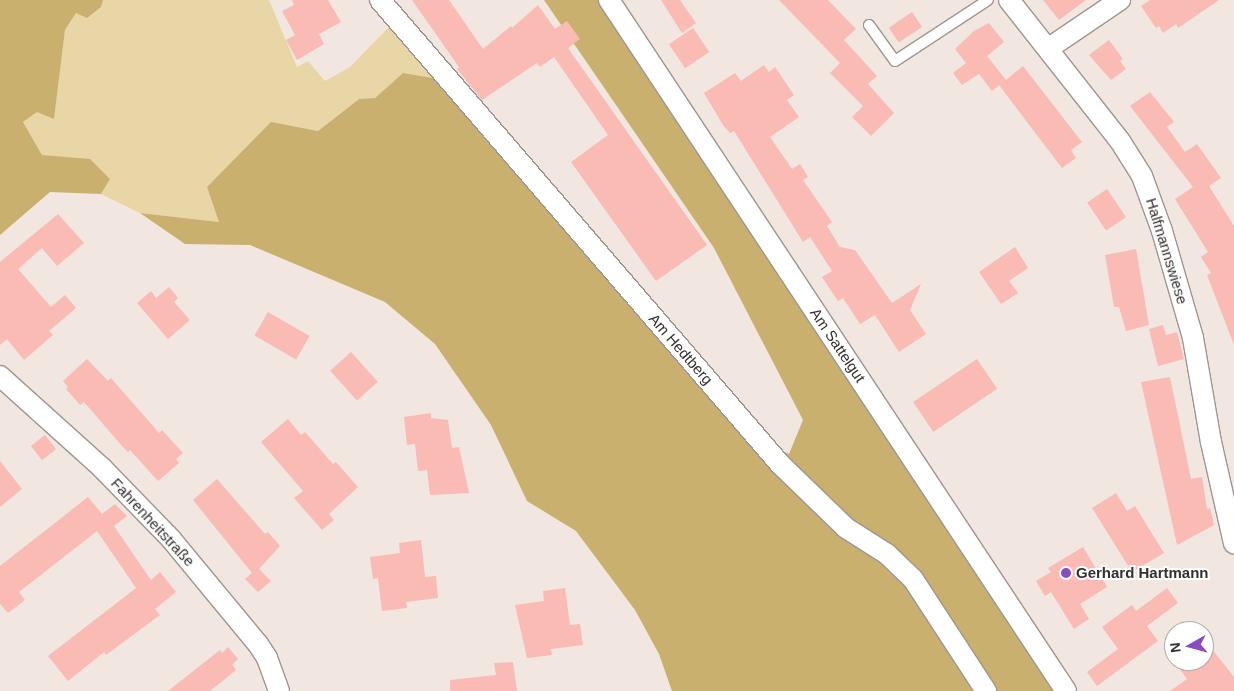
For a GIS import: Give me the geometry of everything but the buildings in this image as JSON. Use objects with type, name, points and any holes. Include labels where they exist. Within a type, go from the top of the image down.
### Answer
[{"type":"street","name":"Am Hedtberg","points":[[380,0],[780,464],[846,528],[887,554],[913,579],[986,691]]},
{"type":"street","name":"Am Sattelgut","points":[[609,0],[1066,691]]},
{"type":"street","name":"Halfmannswiese","points":[[1010,0],[1120,141],[1142,175],[1193,338],[1211,442],[1234,543]]},
{"type":"street","points":[[1049,48],[1120,0]]},
{"type":"street","name":"Fahrenheitstraße","points":[[0,376],[102,468],[171,538],[249,632],[267,658],[279,691]]},
{"type":"lane","points":[[869,25],[895,61],[988,0]]},
{"type":"shaded area","points":[[0,0],[103,0],[101,7],[87,18],[76,13],[65,30],[54,119],[37,112],[23,122],[42,155],[90,159],[110,179],[101,194],[50,192],[0,235]]},
{"type":"shaded area","points":[[103,0],[269,0],[297,67],[308,61],[325,81],[350,67],[390,26],[439,79],[403,73],[375,98],[359,99],[318,131],[271,123],[219,222],[140,213],[101,194],[110,179],[90,160],[42,155],[23,122],[37,112],[54,118],[65,30],[76,13],[101,7]]},
{"type":"shaded area","points":[[544,0],[600,0],[1056,691],[672,691],[659,654],[635,610],[576,531],[527,501],[491,425],[435,344],[385,302],[250,245],[185,244],[140,213],[219,222],[207,187],[271,122],[318,131],[359,99],[375,98],[403,73],[439,79],[748,435],[789,454],[803,420],[714,248]]},
{"type":"place","name":"Gerhard Hartmann","points":[[1066,573]]}]
